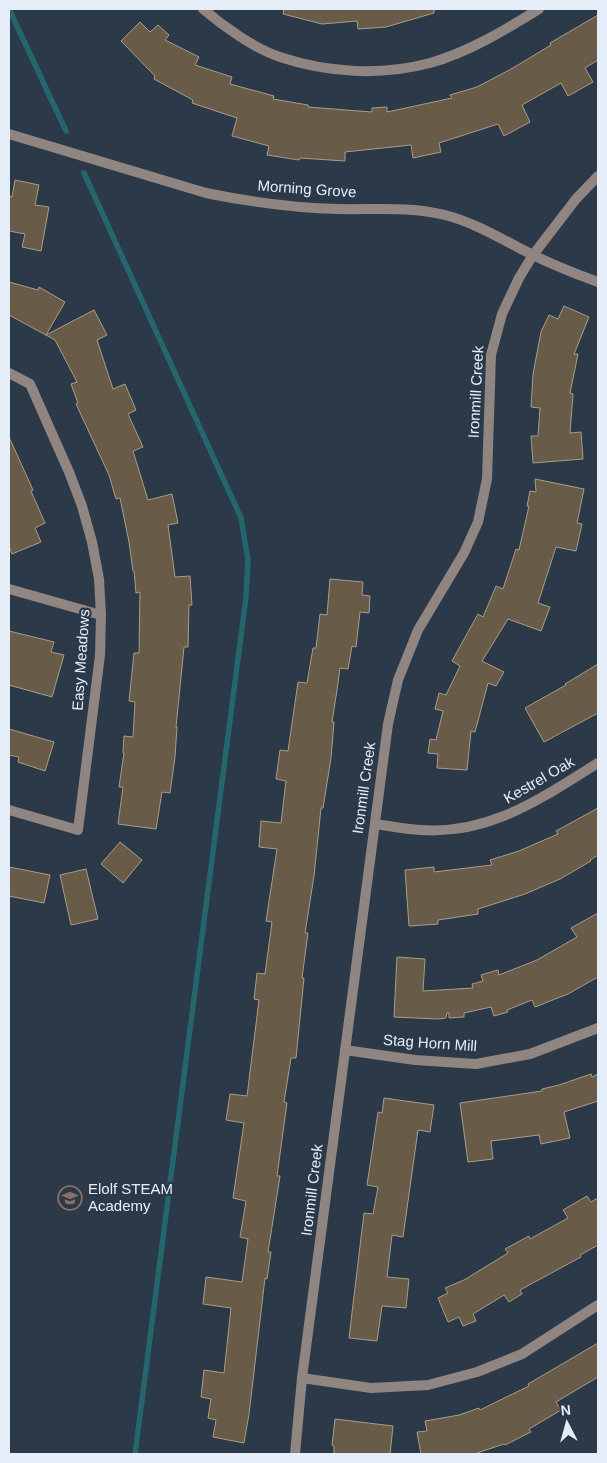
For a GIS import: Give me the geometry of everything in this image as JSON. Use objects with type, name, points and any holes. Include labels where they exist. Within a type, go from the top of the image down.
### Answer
[{"type":"street","points":[[203,9],[225,27],[278,57],[351,72],[404,68],[430,63],[453,55],[499,33],[539,9]]},
{"type":"street","name":"Morning Grove","points":[[9,134],[206,193],[290,207],[388,208],[419,210],[444,215],[480,228],[533,255],[598,282]]},
{"type":"street","name":"Ironmill Creek","points":[[295,1454],[302,1378],[388,724],[398,680],[418,630],[464,553],[478,522],[487,478],[491,355],[502,314],[519,278],[533,255],[576,199],[598,176]]},
{"type":"street","name":"Easy Meadows","points":[[9,373],[30,384],[82,506],[92,542],[97,570],[101,615],[100,654],[78,830],[9,810]]},
{"type":"street","points":[[9,589],[101,615]]},
{"type":"street","name":"Kestrel Oak","points":[[375,824],[421,830],[460,828],[481,824],[507,816],[529,805],[598,763]]},
{"type":"street","name":"Stag Horn Mill","points":[[345,1050],[415,1060],[476,1064],[530,1054],[598,1028]]},
{"type":"street","points":[[302,1378],[371,1388],[428,1385],[477,1372],[522,1354],[598,1305]]},
{"type":"building","points":[[284,9],[434,9],[434,13],[386,27],[358,29],[357,21],[322,24],[283,14]]},
{"type":"building","points":[[598,15],[598,60],[585,68],[593,82],[568,96],[561,83],[522,105],[530,122],[504,136],[498,124],[439,143],[441,152],[413,158],[411,145],[345,152],[345,161],[300,158],[299,160],[267,155],[269,146],[232,136],[237,118],[192,103],[193,100],[154,79],[155,76],[121,41],[140,22],[150,32],[158,25],[169,35],[165,40],[199,57],[195,65],[232,77],[230,84],[274,96],[273,99],[308,105],[308,107],[372,112],[372,108],[387,107],[387,112],[452,98],[450,95],[477,87],[513,68],[551,45],[550,43]]},
{"type":"building","points":[[15,180],[39,185],[35,205],[49,207],[41,251],[22,247],[25,234],[9,231],[9,196],[12,197]]},
{"type":"building","points":[[9,282],[38,290],[39,287],[65,302],[46,335],[94,310],[107,335],[97,340],[113,389],[125,384],[136,410],[128,414],[143,447],[133,451],[148,500],[172,494],[178,523],[168,525],[175,577],[190,576],[192,605],[189,605],[188,647],[184,647],[175,757],[170,793],[162,792],[156,829],[118,824],[123,787],[119,787],[124,753],[124,736],[133,737],[135,702],[129,701],[134,653],[139,653],[140,592],[136,593],[134,571],[120,498],[116,499],[109,475],[76,404],[78,403],[71,384],[77,382],[55,340],[9,315]]},
{"type":"building","points":[[564,306],[589,317],[574,354],[578,354],[570,393],[573,394],[570,433],[581,432],[583,459],[533,463],[531,436],[538,436],[540,408],[531,407],[533,374],[541,332],[549,315],[558,319]]},
{"type":"building","points":[[9,437],[33,490],[31,491],[45,523],[35,528],[41,542],[12,554],[9,546]]},
{"type":"building","points":[[535,479],[584,489],[577,523],[582,524],[576,551],[556,547],[538,603],[550,607],[541,631],[508,619],[482,661],[504,672],[496,686],[488,683],[475,732],[471,731],[467,770],[437,768],[438,754],[428,753],[430,739],[436,740],[443,711],[435,709],[439,693],[446,695],[460,666],[452,661],[478,614],[483,617],[496,586],[503,589],[516,549],[519,550],[529,506],[527,506],[530,491],[536,492]]},
{"type":"building","points":[[330,579],[363,582],[362,595],[370,596],[369,613],[360,612],[356,647],[352,646],[348,669],[340,668],[332,722],[334,722],[331,758],[323,808],[321,808],[314,876],[305,933],[308,933],[302,978],[304,978],[296,1058],[291,1058],[284,1102],[287,1103],[277,1176],[280,1176],[268,1252],[271,1252],[267,1279],[265,1278],[244,1443],[213,1437],[216,1420],[208,1418],[211,1399],[201,1397],[204,1370],[224,1373],[231,1308],[203,1304],[206,1277],[242,1282],[248,1239],[240,1237],[246,1201],[233,1198],[244,1123],[226,1120],[230,1094],[247,1096],[259,1000],[254,999],[257,973],[265,974],[272,922],[266,921],[277,849],[259,847],[261,821],[281,823],[286,781],[276,779],[280,750],[288,751],[298,682],[307,683],[313,648],[316,648],[320,614],[327,615]]},
{"type":"building","points":[[9,631],[54,642],[51,652],[64,655],[52,697],[9,685]]},
{"type":"building","points":[[598,664],[598,713],[544,742],[525,708]]},
{"type":"building","points":[[9,729],[54,742],[45,771],[18,762],[19,757],[9,755]]},
{"type":"building","points":[[598,808],[598,855],[591,861],[560,879],[525,894],[478,909],[478,914],[438,920],[438,924],[409,926],[405,870],[434,867],[434,872],[492,865],[490,860],[519,851],[558,834],[556,831]]},
{"type":"building","points":[[120,842],[142,860],[123,883],[101,864]]},
{"type":"building","points":[[9,867],[50,875],[44,903],[9,896]]},
{"type":"building","points":[[86,869],[98,919],[71,925],[60,875]]},
{"type":"building","points":[[598,913],[598,977],[568,994],[535,1007],[532,1000],[507,1010],[508,1012],[494,1016],[491,1007],[464,1013],[464,1017],[449,1018],[449,1013],[447,1013],[446,1018],[438,1019],[394,1017],[397,957],[425,959],[423,991],[473,988],[472,984],[483,981],[481,975],[498,970],[499,975],[537,960],[577,937],[571,928]]},
{"type":"building","points":[[591,1074],[592,1077],[598,1074],[598,1101],[564,1112],[570,1138],[541,1144],[539,1135],[491,1141],[493,1159],[468,1162],[460,1103],[542,1091],[542,1089]]},
{"type":"building","points":[[384,1098],[434,1105],[430,1132],[418,1130],[403,1237],[392,1235],[387,1277],[409,1279],[406,1308],[382,1306],[377,1341],[349,1338],[364,1213],[373,1214],[378,1187],[367,1185],[378,1112],[382,1113]]},
{"type":"building","points":[[587,1196],[591,1202],[598,1198],[598,1245],[580,1255],[581,1257],[520,1290],[522,1294],[509,1302],[504,1295],[473,1314],[476,1321],[463,1326],[459,1317],[448,1322],[438,1298],[448,1293],[445,1288],[464,1280],[508,1253],[505,1249],[529,1236],[530,1239],[568,1218],[563,1210]]},
{"type":"building","points":[[598,1343],[598,1377],[556,1402],[561,1410],[529,1429],[531,1432],[505,1445],[474,1454],[421,1454],[417,1432],[427,1431],[425,1421],[459,1415],[479,1408],[480,1410],[529,1386],[528,1384]]},
{"type":"building","points":[[335,1419],[393,1426],[390,1454],[334,1454],[334,1446],[332,1445]]},
{"type":"waterway","points":[[9,9],[66,131]]},
{"type":"waterway","points":[[84,173],[241,518],[248,560],[246,597],[135,1454]]},
{"type":"place","name":"Elolf STEAM Academy","points":[[70,1198]]}]
